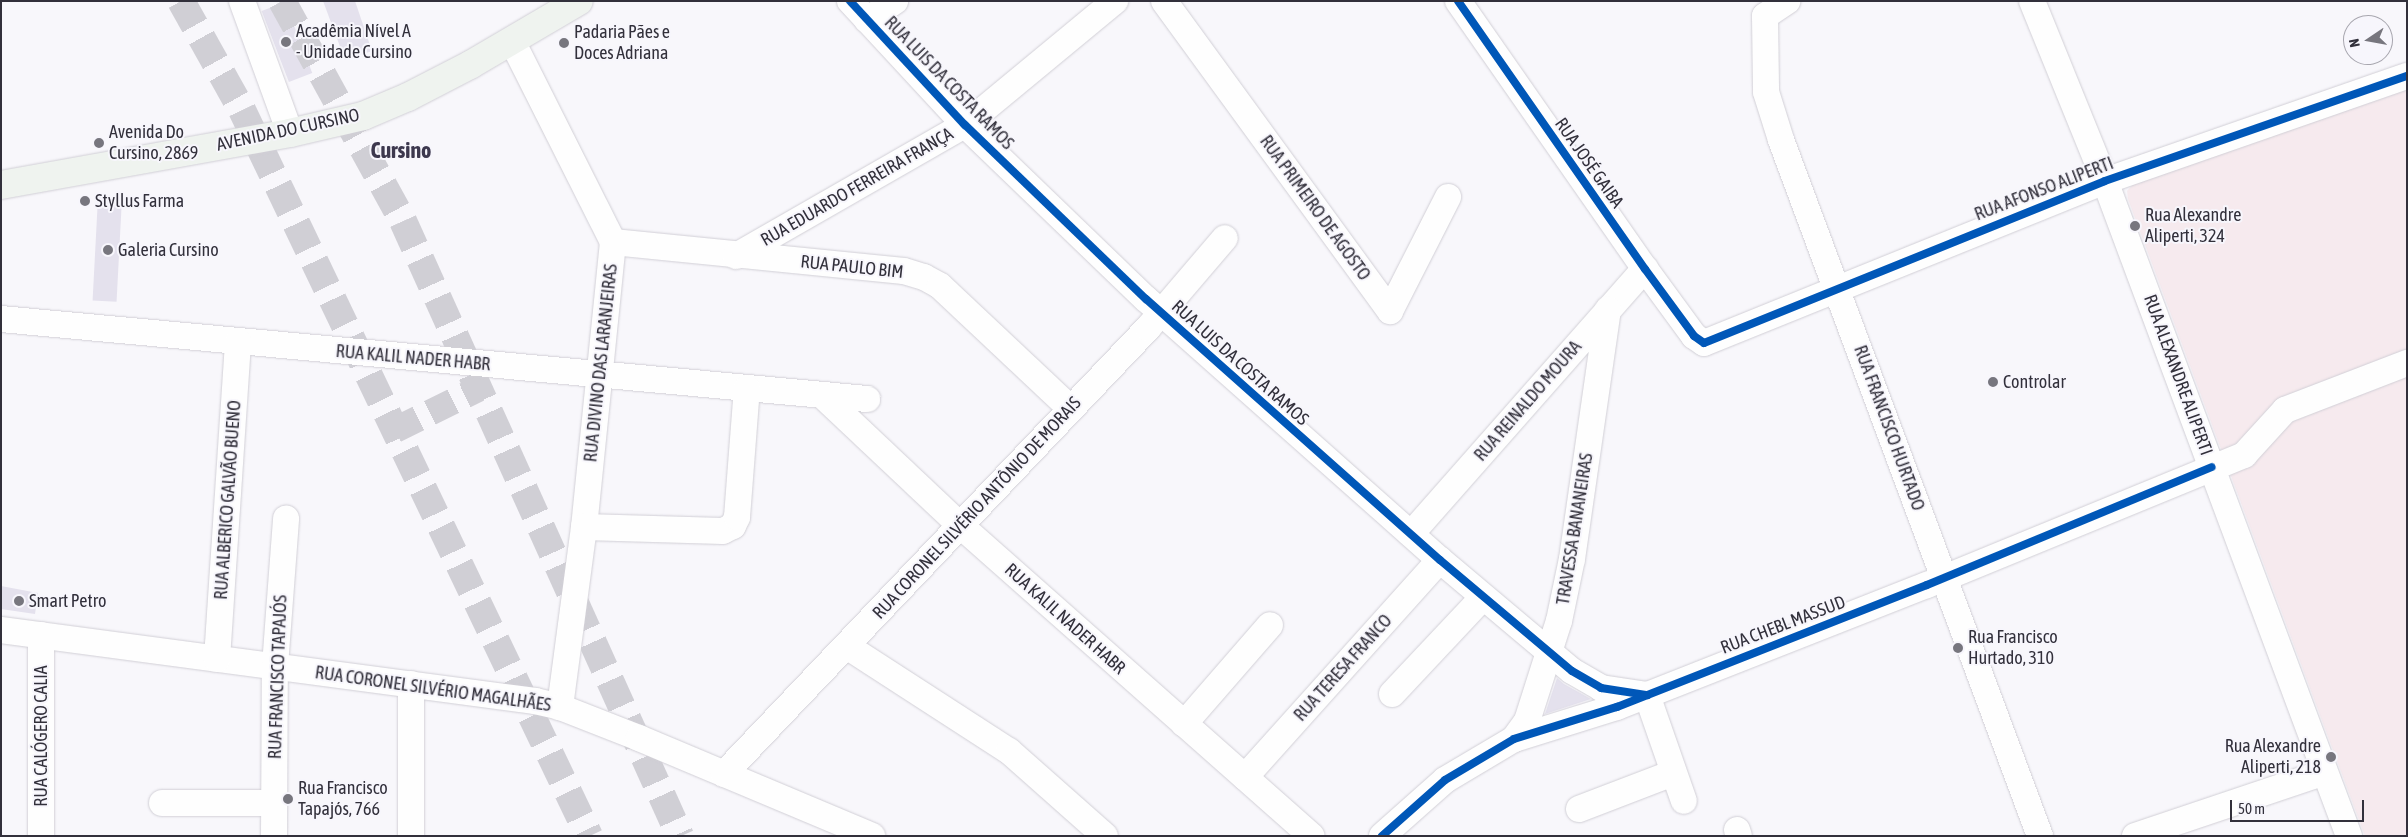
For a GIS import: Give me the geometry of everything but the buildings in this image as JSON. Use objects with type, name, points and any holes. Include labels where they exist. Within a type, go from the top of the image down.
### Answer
[{"type":"main road","name":"AVENIDA DO CURSINO","points":[[1,185],[290,134],[363,116],[408,97],[512,42],[579,1]]},
{"type":"street","points":[[242,1],[290,134]]},
{"type":"street","points":[[858,11],[895,1]]},
{"type":"street","name":"RUA EDUARDO FERREIRA FRANÇA","points":[[736,256],[965,125],[1115,1]]},
{"type":"street","name":"RUA PRIMEIRO DE AGOSTO","points":[[1164,1],[1390,311],[1448,197]]},
{"type":"street","name":"RUA JOSÉ GAIBA","points":[[1458,1],[1645,269],[1698,340]]},
{"type":"street","points":[[1759,9],[1787,1]]},
{"type":"street","name":"RUA ALEXANDRE ALIPERTI","points":[[2032,1],[2106,181],[2349,836]]},
{"type":"street","name":"RUA FRANCISCO HURTADO","points":[[1759,9],[1766,92],[1836,287],[2040,836]]},
{"type":"street","name":"RUA LUIS DA COSTA RAMOS","points":[[858,11],[965,125],[1161,313],[1440,560],[1550,654],[1601,688],[1646,695]]},
{"type":"street","name":"RUA DIVINO DAS LARANJEIRAS","points":[[512,42],[613,242],[584,527],[560,707]]},
{"type":"street","name":"RUA AFONSO ALIPERTI","points":[[1698,340],[1712,342],[1836,287],[2106,181],[2407,76]]},
{"type":"street","name":"RUA CORONEL SILVÉRIO ANTÔNIO DE MORAIS","points":[[724,774],[848,647],[1161,313],[1225,238]]},
{"type":"street","name":"RUA PAULO BIM","points":[[613,242],[736,256],[904,271],[924,277],[940,286],[1070,408]]},
{"type":"street","name":"RUA REINALDO MOURA","points":[[1411,534],[1645,269]]},
{"type":"street","name":"TRAVESSA BANANEIRAS","points":[[1514,739],[1527,721],[1550,654],[1572,559],[1608,310]]},
{"type":"street","name":"RUA KALIL NADER HABR","points":[[1,319],[601,374],[824,397],[867,399]]},
{"type":"street","name":"RUA ALBERICO GALVÃO BUENO","points":[[217,658],[238,342]]},
{"type":"street","name":"RUA CHEBL MASSUD","points":[[1382,836],[1445,780],[1514,739],[1646,695],[1945,577],[2244,455],[2285,410],[2407,362]]},
{"type":"street","points":[[584,527],[723,531],[732,526],[737,517],[748,388]]},
{"type":"street","name":"RUA KALIL NADER HABR","points":[[824,397],[961,526],[1311,836]]},
{"type":"street","name":"RUA FRANCISCO TAPAJÓS","points":[[274,836],[275,666],[286,518]]},
{"type":"street","name":"RUA TERESA FRANCO","points":[[1245,777],[1440,560]]},
{"type":"street","points":[[1392,694],[1483,597]]},
{"type":"street","points":[[1184,724],[1270,625]]},
{"type":"street","name":"RUA CORONEL SILVÉRIO MAGALHÃES","points":[[1,630],[411,684],[560,707],[872,836]]},
{"type":"street","name":"RUA CALÓGERO CALIA","points":[[41,836],[42,635]]},
{"type":"street","points":[[848,647],[1009,751],[1105,836]]},
{"type":"street","points":[[411,684],[411,836]]},
{"type":"street","points":[[1646,695],[1684,801]]},
{"type":"street","points":[[2135,836],[2325,772]]},
{"type":"street","points":[[1579,809],[1673,773]]},
{"type":"street","points":[[162,803],[274,803]]},
{"type":"shaded area","points":[[2407,87],[2407,836],[2365,836],[2128,199],[2127,191],[2134,183]]},
{"type":"tunnel","points":[[181,1],[242,110],[589,836]]},
{"type":"tunnel","points":[[282,1],[403,221],[680,836]]},
{"type":"tunnel","points":[[395,430],[478,389]]},
{"type":"cycle path","points":[[850,1],[965,125],[1146,299],[1440,560],[1572,671],[1601,688],[1647,695]]},
{"type":"cycle path","points":[[1458,1],[1645,269],[1694,336],[1704,343],[2105,181],[2407,76]]},
{"type":"cycle path","points":[[1382,836],[1445,780],[1514,739],[1617,707],[1927,585],[2212,467]]},
{"type":"place","name":"Acadêmia Nível A - Unidade Cursino","points":[[286,42]]},
{"type":"place","name":"Padaria Pães e Doces Adriana","points":[[564,43]]},
{"type":"place","name":"Avenida Do Cursino, 2869","points":[[99,143]]},
{"type":"place","name":"Styllus Farma","points":[[85,201]]},
{"type":"place","name":"Rua Alexandre Aliperti, 324","points":[[2135,226]]},
{"type":"place","name":"Galeria Cursino","points":[[108,250]]},
{"type":"place","name":"Controlar","points":[[1993,382]]},
{"type":"place","name":"Smart Petro","points":[[19,601]]},
{"type":"place","name":"Rua Francisco Hurtado, 310","points":[[1958,648]]},
{"type":"place","name":"Rua Alexandre Aliperti, 218","points":[[2331,757]]},
{"type":"place","name":"Rua Francisco Tapajós, 766","points":[[288,799]]},
{"type":"district","name":"Cursino","points":[[401,151]]}]
